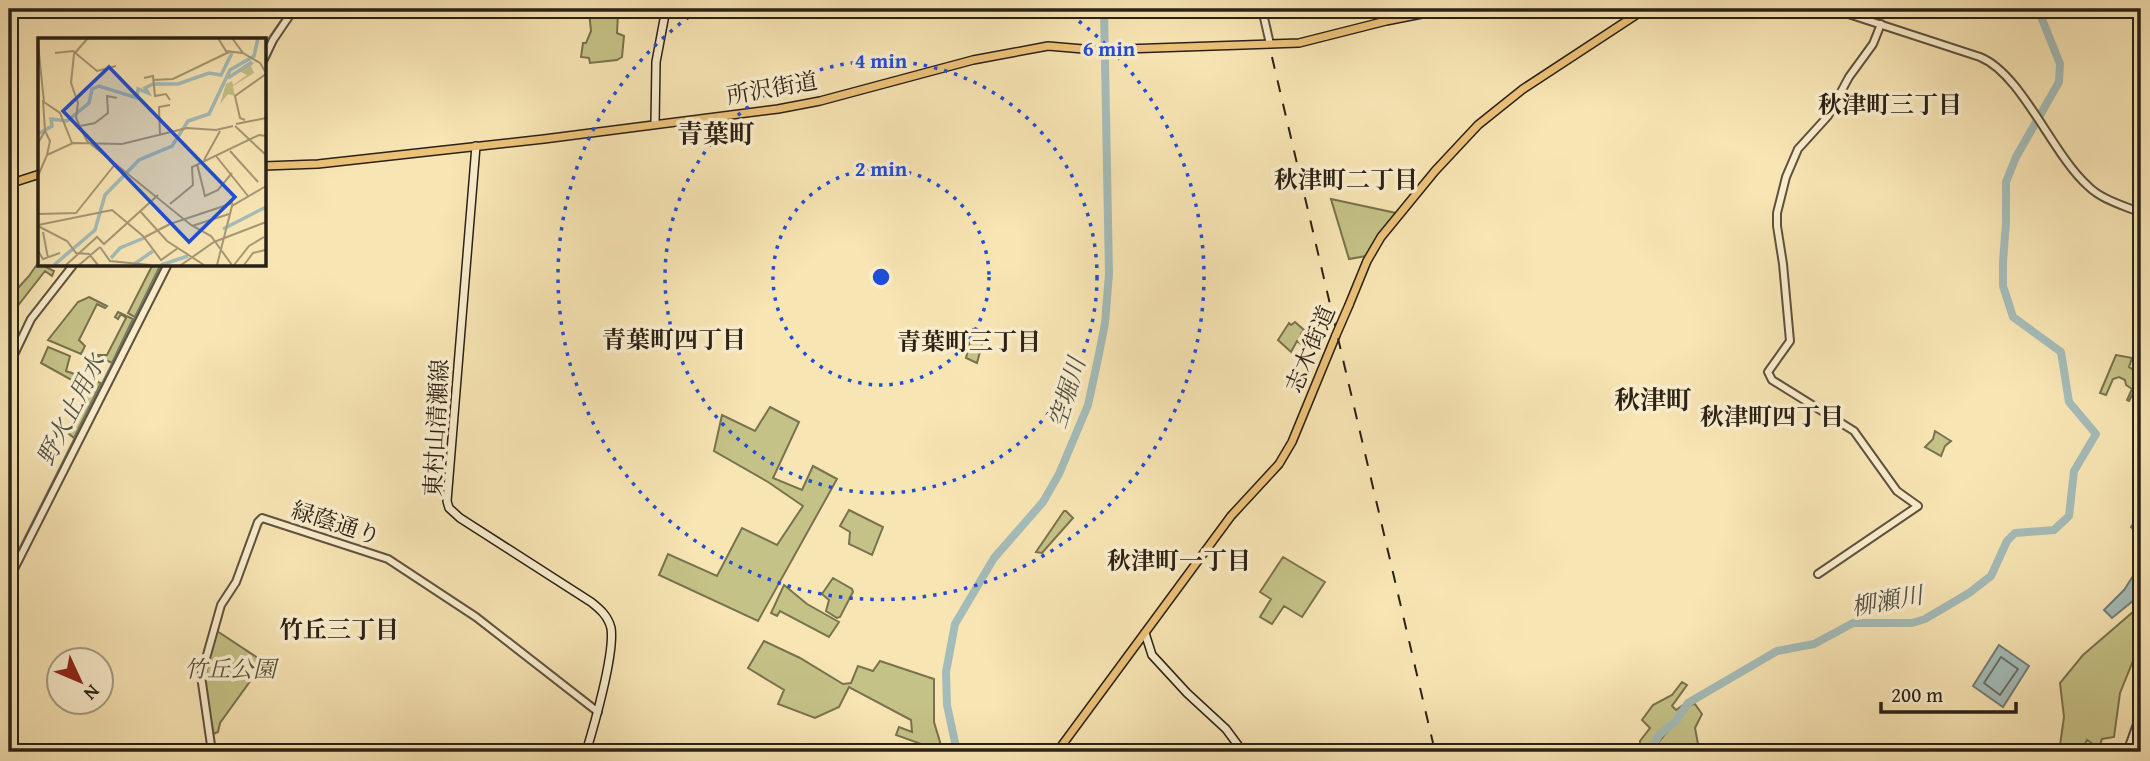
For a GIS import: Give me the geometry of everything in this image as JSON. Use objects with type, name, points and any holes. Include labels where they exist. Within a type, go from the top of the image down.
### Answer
[{"type":"main road","points":[[655,124],[656,62],[666,9]]},
{"type":"main road","name":"所沢街道","points":[[266,166],[318,164],[789,107],[949,66],[1042,47],[1113,50],[1270,44],[1322,39],[1386,21],[1447,9]]},
{"type":"main road","name":"志木街道","points":[[1057,752],[1231,516],[1279,464],[1292,442],[1367,261],[1381,237],[1435,171],[1478,125],[1511,97],[1645,9]]},
{"type":"main road","name":"東村山清瀬線","points":[[476,146],[447,501],[449,508],[460,518],[604,612],[611,627],[611,637],[597,712],[586,752]]},
{"type":"main road","points":[[9,184],[38,175]]},
{"type":"main road","points":[[1145,633],[1152,655],[1192,698],[1226,729],[1243,752]]},
{"type":"street","points":[[266,55],[294,9]]},
{"type":"street","points":[[1262,9],[1270,44]]},
{"type":"street","points":[[1833,9],[1987,60],[2004,74],[2087,186],[2098,194],[2141,213]]},
{"type":"street","points":[[1818,574],[1918,506],[1897,491],[1854,431],[1772,380],[1768,372],[1790,341],[1777,226],[1777,213],[1787,177],[1798,149],[1828,116],[1849,77],[1873,44],[1881,24]]},
{"type":"street","points":[[9,365],[31,319],[72,266]]},
{"type":"street","points":[[9,579],[167,266]]},
{"type":"street","name":"緑蔭通り","points":[[212,752],[201,676],[221,605],[236,582],[258,522],[262,518],[388,559],[476,617],[597,712]]},
{"type":"street","points":[[2127,752],[2141,713]]},
{"type":"green space","points":[[589,11],[618,14],[617,33],[624,36],[622,57],[590,63],[589,58],[581,57],[583,43],[586,43],[591,31]]},
{"type":"green space","points":[[1331,199],[1396,213],[1366,256],[1349,259]]},
{"type":"green space","points":[[38,263],[38,266],[54,271],[52,276],[45,271],[9,317],[9,298]]},
{"type":"green space","points":[[152,266],[160,266],[135,317],[128,313]]},
{"type":"green space","points":[[89,297],[107,306],[105,308],[97,304],[79,340],[85,346],[81,354],[48,340],[78,302]]},
{"type":"green space","points":[[118,312],[133,319],[112,363],[95,355],[107,355],[126,318],[121,314],[118,319],[115,317]]},
{"type":"green space","points":[[1295,322],[1304,330],[1301,334],[1305,338],[1301,344],[1297,341],[1291,352],[1278,340],[1289,323],[1291,325]]},
{"type":"green space","points":[[973,329],[985,333],[977,363],[966,358]]},
{"type":"green space","points":[[48,347],[70,356],[66,371],[101,383],[74,438],[69,434],[88,393],[79,384],[41,363]]},
{"type":"green space","points":[[2116,355],[2132,358],[2129,367],[2140,374],[2141,378],[2129,401],[2127,400],[2132,389],[2119,377],[2113,379],[2106,395],[2100,393]]},
{"type":"green space","points":[[770,407],[799,422],[773,478],[802,490],[813,466],[837,479],[758,621],[659,575],[668,554],[717,576],[742,528],[777,545],[803,506],[714,451],[722,415],[755,431]]},
{"type":"green space","points":[[1935,431],[1951,441],[1945,446],[1941,456],[1925,447],[1933,439]]},
{"type":"green space","points":[[849,510],[883,527],[872,555],[849,544],[850,532],[840,526]]},
{"type":"green space","points":[[1064,511],[1073,518],[1042,553],[1036,552]]},
{"type":"green space","points":[[1283,557],[1325,582],[1302,617],[1284,606],[1272,624],[1260,617],[1271,599],[1260,592]]},
{"type":"green space","points":[[833,578],[853,592],[837,618],[826,611],[829,600],[822,594]]},
{"type":"green space","points":[[784,585],[807,604],[839,622],[829,637],[780,611],[777,616],[771,613]]},
{"type":"green space","points":[[2141,605],[2141,641],[2120,693],[2114,737],[2102,739],[2099,748],[2087,740],[2081,752],[2059,752],[2064,717],[2060,683],[2083,655]]},
{"type":"green space","name":"竹丘公園","points":[[217,631],[264,662],[220,723],[218,732],[213,734],[204,675]]},
{"type":"green space","points":[[764,641],[800,658],[843,684],[851,683],[858,666],[873,671],[880,661],[934,679],[934,722],[943,752],[896,735],[899,727],[912,732],[911,720],[849,687],[839,707],[815,718],[778,704],[784,690],[748,668]]},
{"type":"green space","points":[[1682,682],[1687,685],[1672,706],[1676,710],[1686,703],[1680,715],[1659,733],[1649,752],[1640,752],[1640,741],[1650,728],[1642,720],[1653,705],[1672,695]]},
{"type":"green space","points":[[1695,704],[1702,714],[1695,728],[1698,744],[1715,752],[1652,752],[1690,705]]},
{"type":"water","points":[[2140,513],[2141,588],[2134,600],[2112,618],[2104,610],[2124,590],[2135,573],[2139,534],[2131,527]]},
{"type":"water","points":[[1999,645],[2029,666],[2003,707],[1973,686]]},
{"type":"waterway","name":"野火止用水","points":[[266,42],[289,9]]},
{"type":"waterway","name":"空堀川","points":[[957,752],[947,705],[946,672],[955,624],[994,558],[1043,502],[1059,474],[1088,405],[1099,354],[1105,323],[1109,274],[1104,9]]},
{"type":"waterway","name":"柳瀬川","points":[[1650,752],[1659,735],[1676,721],[1688,703],[1777,651],[1814,644],[1853,623],[1912,623],[1925,619],[1969,593],[1991,576],[2007,541],[2015,533],[2054,530],[2069,516],[2074,471],[2096,434],[2069,402],[2061,352],[2013,317],[2003,286],[2006,182],[2016,157],[2059,82],[2060,64],[2038,9]]},
{"type":"waterway","name":"野火止用水","points":[[9,569],[161,266]]},
{"type":"railway","points":[[1272,57],[1433,743]]},
{"type":"district","name":"秋津町三丁目","points":[[1890,105]]},
{"type":"district","name":"青葉町","points":[[716,134]]},
{"type":"district","name":"秋津町二丁目","points":[[1346,180]]},
{"type":"district","name":"青葉町四丁目","points":[[674,340]]},
{"type":"district","name":"青葉町三丁目","points":[[969,342]]},
{"type":"district","name":"秋津町","points":[[1653,400]]},
{"type":"district","name":"秋津町四丁目","points":[[1772,417]]},
{"type":"district","name":"秋津町一丁目","points":[[1179,561]]},
{"type":"district","name":"竹丘三丁目","points":[[339,630]]}]
